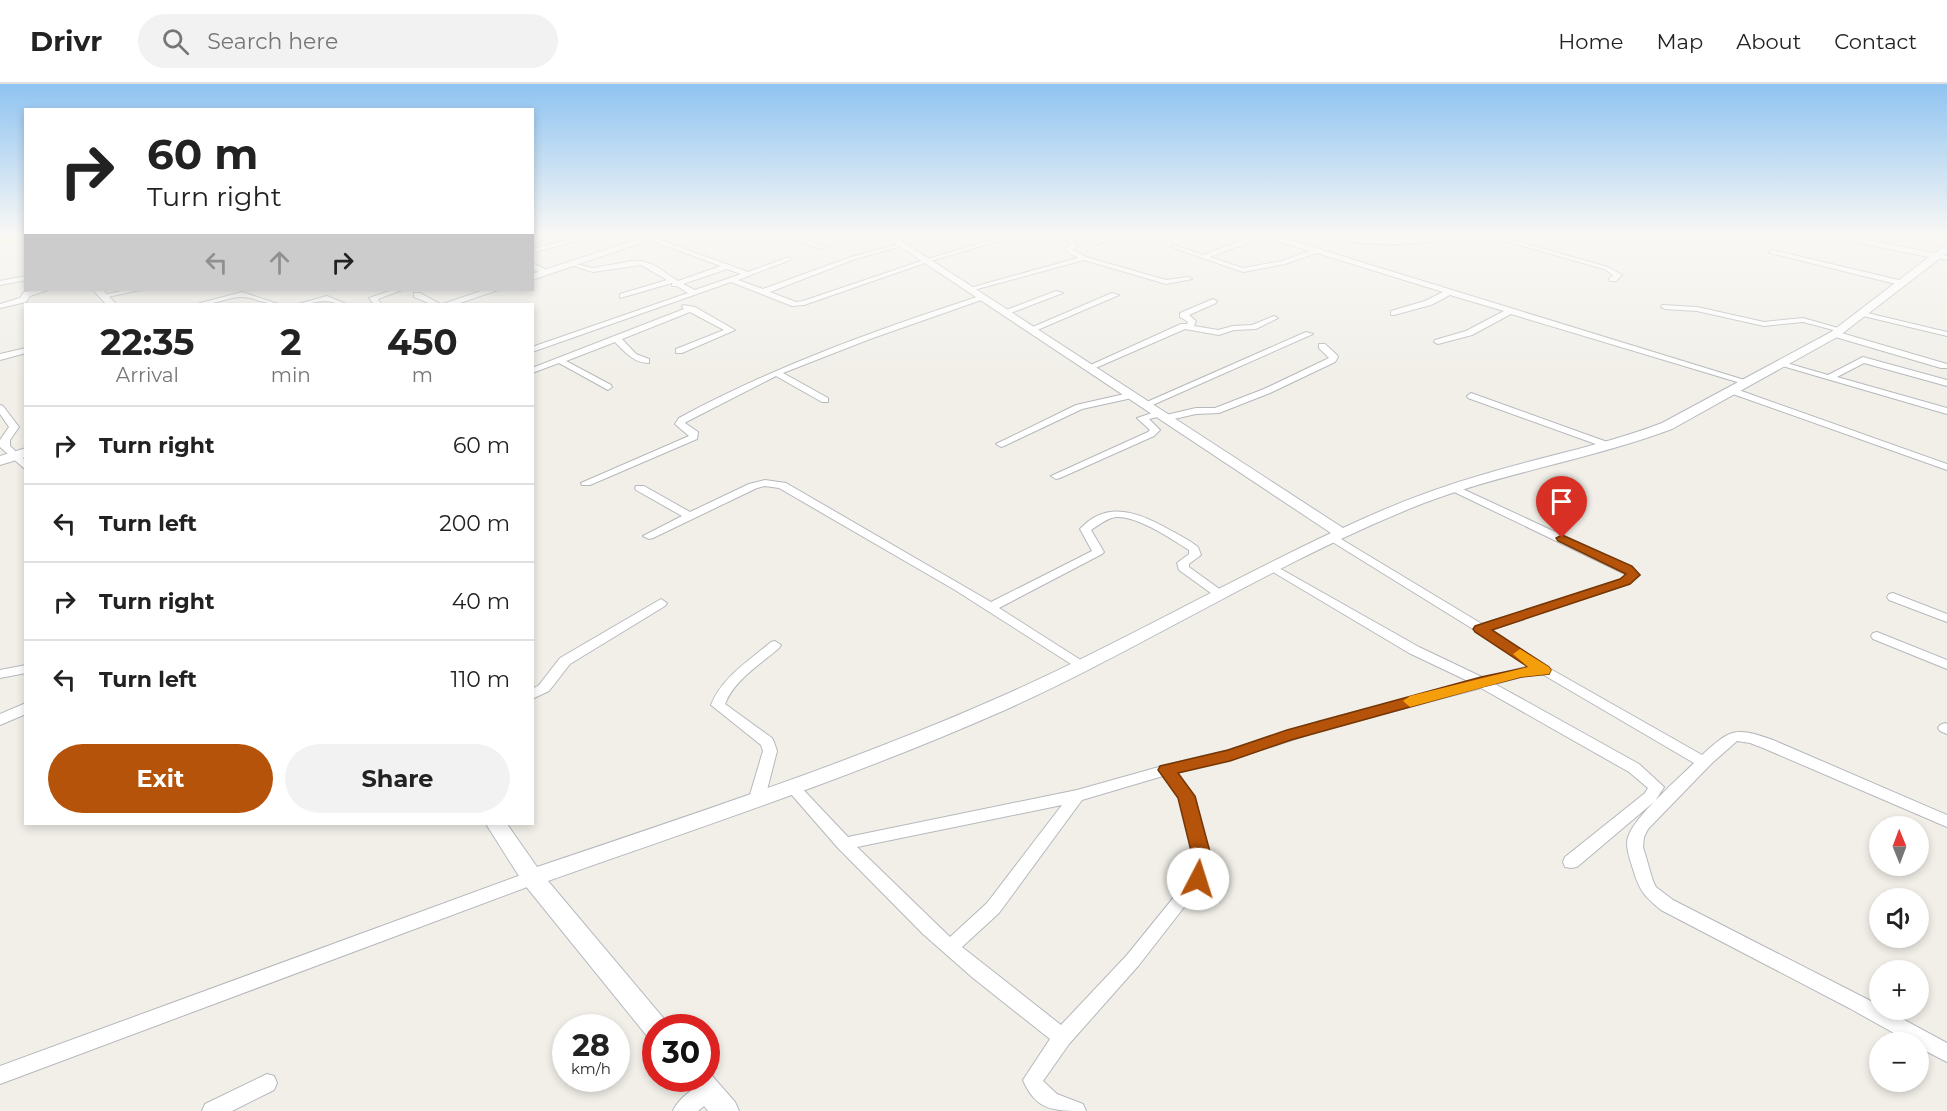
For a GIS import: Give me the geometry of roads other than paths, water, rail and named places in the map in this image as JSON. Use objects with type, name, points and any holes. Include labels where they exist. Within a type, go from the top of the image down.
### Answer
[{"type":"street","points":[[623,296],[673,282],[694,293]]},
{"type":"street","points":[[534,349],[726,282]]},
{"type":"street","points":[[736,282],[795,304],[865,282]]},
{"type":"street","points":[[763,292],[790,282]]},
{"type":"street","points":[[959,282],[1337,536],[1480,629],[1544,670],[1705,763]]},
{"type":"street","points":[[970,289],[996,282]]},
{"type":"street","points":[[1422,282],[1633,349],[1747,382]]},
{"type":"street","points":[[0,1075],[532,878],[926,736],[1082,667],[1219,593],[1402,507],[1454,488],[1607,446],[1666,426],[1783,365],[1838,332],[1900,282]]},
{"type":"street","points":[[1394,313],[1428,303],[1447,293],[1448,290]]},
{"type":"street","points":[[0,306],[23,300],[27,294],[40,291]]},
{"type":"street","points":[[106,300],[133,291]]},
{"type":"street","points":[[377,303],[373,298],[375,296],[394,291]]},
{"type":"street","points":[[451,303],[484,291]]},
{"type":"street","points":[[204,303],[241,292],[271,303]]},
{"type":"street","points":[[1005,312],[1059,293]]},
{"type":"street","points":[[417,295],[434,303]]},
{"type":"street","points":[[1032,329],[1115,295]]},
{"type":"street","points":[[586,483],[694,437],[693,432],[680,424],[682,420],[776,373],[868,334],[982,297]]},
{"type":"street","points":[[306,303],[325,298],[339,303]]},
{"type":"street","points":[[672,300],[731,330],[679,351]]},
{"type":"street","points":[[1190,326],[1192,321],[1183,315],[1213,302]]},
{"type":"street","points":[[1665,307],[1697,309],[1764,324],[1803,320],[1944,366]]},
{"type":"street","points":[[534,370],[618,340],[692,309]]},
{"type":"street","points":[[1438,342],[1469,333],[1512,310]]},
{"type":"street","points":[[1862,313],[1947,334]]},
{"type":"street","points":[[1088,368],[1178,328],[1190,326],[1219,333],[1233,328],[1253,327],[1274,318]]},
{"type":"street","points":[[1145,405],[1309,334]]},
{"type":"street","points":[[618,340],[633,356],[646,361]]},
{"type":"street","points":[[1056,476],[1155,432],[1142,418],[1196,411],[1212,412],[1267,391],[1332,360],[1334,357],[1322,346]]},
{"type":"street","points":[[0,357],[24,351]]},
{"type":"street","points":[[1828,378],[1858,360],[1863,360],[1947,383]]},
{"type":"street","points":[[561,361],[608,387]]},
{"type":"street","points":[[1783,365],[1947,411]]},
{"type":"street","points":[[776,373],[825,400]]},
{"type":"street","points":[[1733,391],[1947,467]]},
{"type":"street","points":[[1001,444],[1079,407],[1129,396]]},
{"type":"street","points":[[1471,396],[1607,446]]},
{"type":"street","points":[[0,408],[14,427],[4,443],[20,454]]},
{"type":"street","points":[[0,461],[20,454]]},
{"type":"street","points":[[649,536],[753,486],[765,483],[782,485],[991,607],[1082,667]]},
{"type":"street","points":[[640,488],[689,516]]},
{"type":"street","points":[[1454,488],[1628,568],[1634,575],[1625,582],[1480,629]]},
{"type":"street","points":[[991,607],[1098,552],[1085,529],[1105,517],[1124,513],[1137,516],[1194,549],[1195,555],[1183,563],[1183,568],[1219,593]]},
{"type":"street","points":[[1272,567],[1414,650],[1481,682],[1634,768],[1658,787],[1571,862]]},
{"type":"street","points":[[1893,597],[1947,618]]},
{"type":"street","points":[[534,694],[544,688],[565,661],[661,603]]},
{"type":"street","points":[[1878,636],[1947,665]]},
{"type":"street","points":[[757,798],[770,751],[767,742],[721,710],[718,705],[720,696],[730,684],[776,645]]},
{"type":"street","points":[[0,674],[24,669]]},
{"type":"street","points":[[844,844],[1077,796],[1166,770],[1230,755],[1287,736],[1481,682],[1521,672],[1544,670]]},
{"type":"street","points":[[0,720],[24,709]]},
{"type":"street","points":[[1947,821],[1768,744],[1741,736],[1731,737],[1721,743],[1705,763],[1643,825],[1636,837],[1635,847],[1650,892],[1689,917],[1855,1002],[1947,1053]]},
{"type":"street","points":[[1077,1111],[1041,1095],[1033,1080],[1062,1038],[1133,960],[1203,870],[1201,852],[1186,796],[1166,770]]},
{"type":"street","points":[[791,786],[844,844],[951,947],[1062,1038]]},
{"type":"street","points":[[951,947],[993,908],[1077,796]]},
{"type":"street","points":[[497,825],[532,878],[644,1014]]},
{"type":"street","points":[[212,1111],[267,1083]]},
{"type":"street","points":[[682,1111],[697,1092]]},
{"type":"street","points":[[710,1092],[725,1111]]}]
